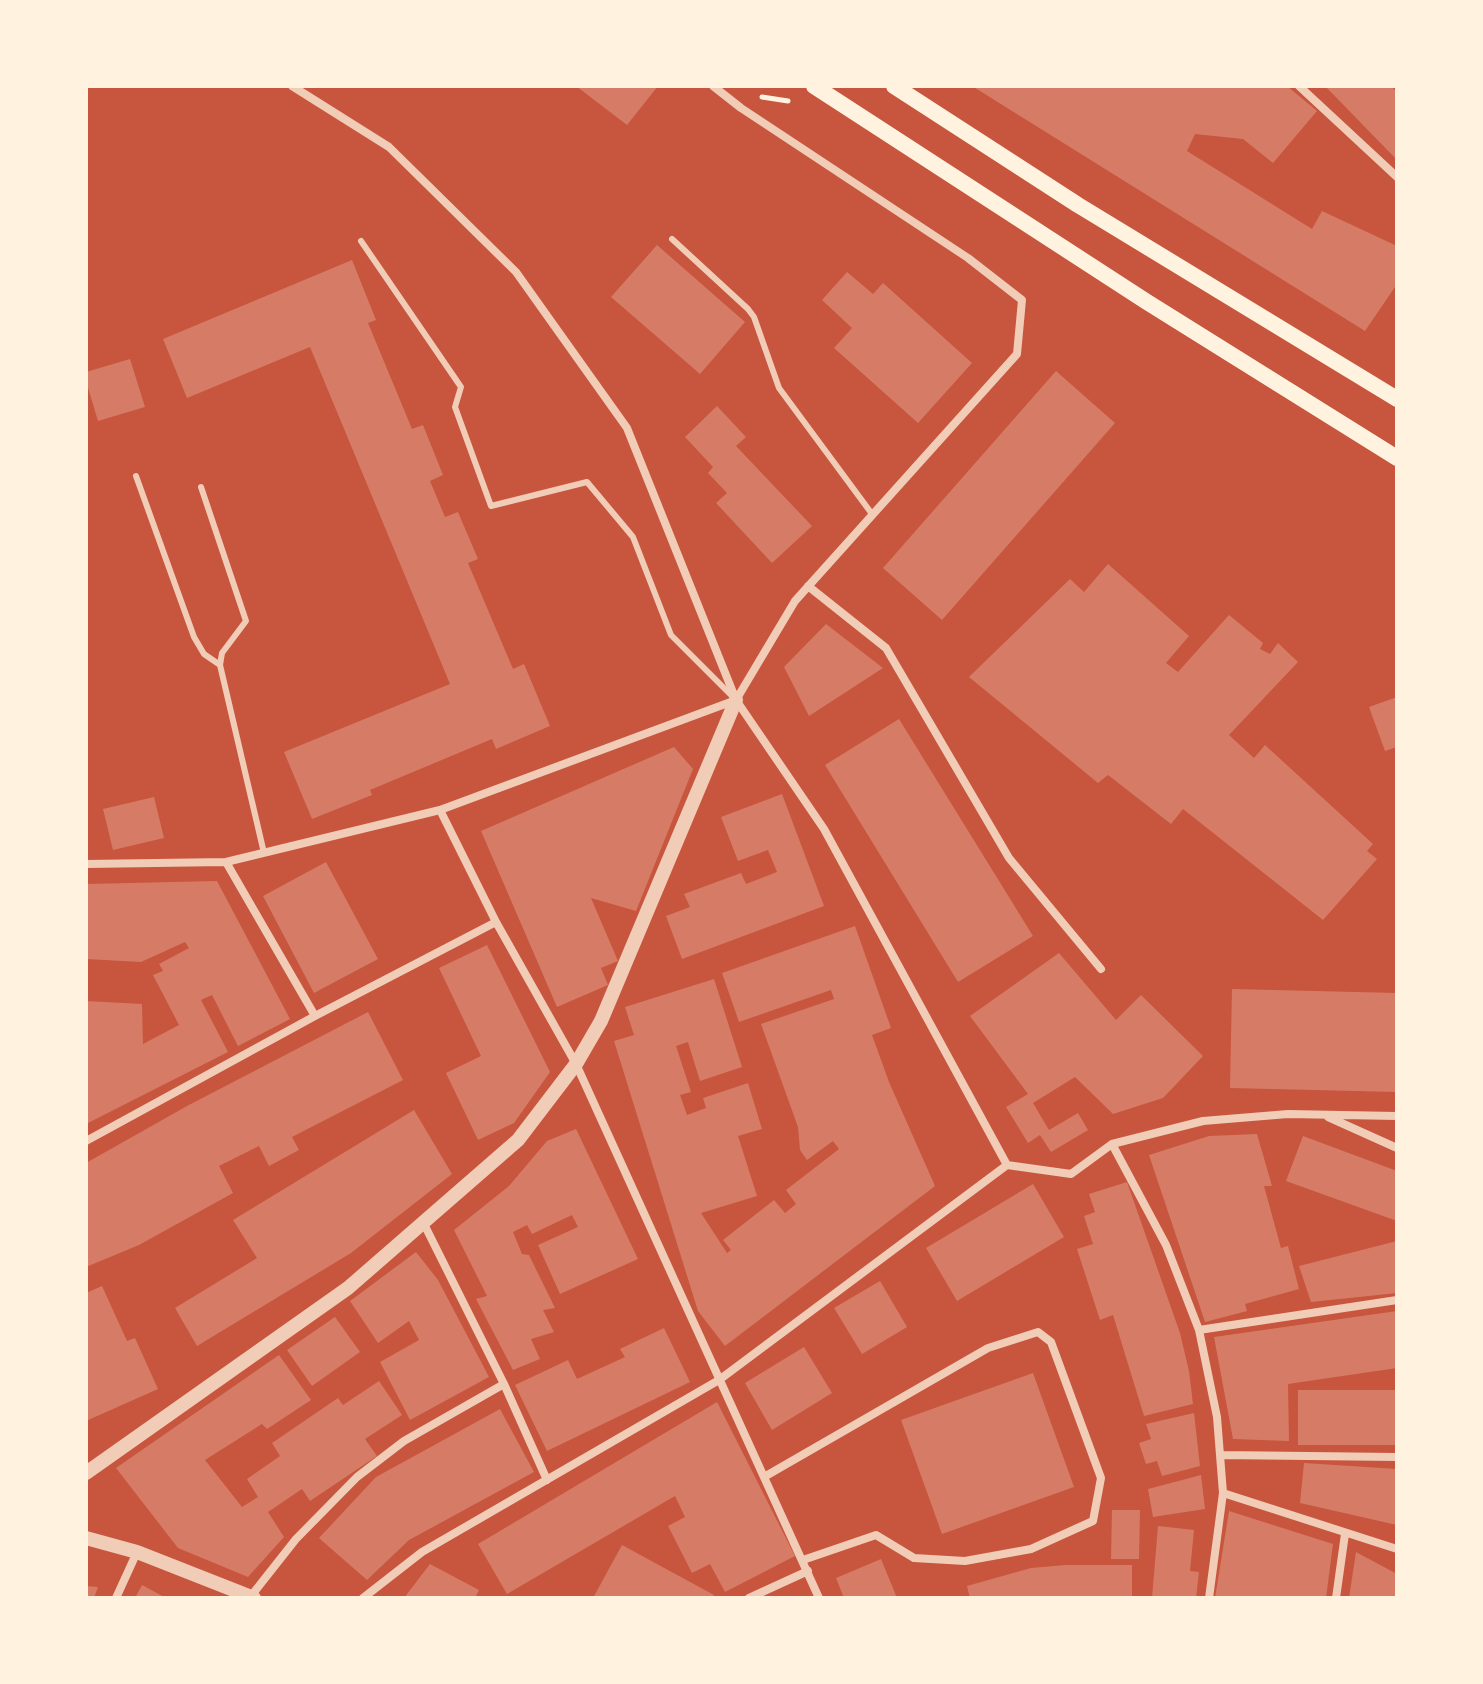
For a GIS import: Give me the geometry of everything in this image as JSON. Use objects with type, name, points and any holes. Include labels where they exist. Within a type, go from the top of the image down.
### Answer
[{"type":"main road","points":[[814,86],[1147,302],[1397,458]]},
{"type":"main road","points":[[894,86],[1078,205],[1397,399]]},
{"type":"street","points":[[292,86],[389,147],[516,272],[627,428],[736,700],[824,829],[1007,1165]]},
{"type":"street","points":[[86,1473],[348,1288],[518,1140],[576,1064],[601,1021],[736,700],[795,601],[1017,354],[1022,300],[968,258],[741,108],[713,86]]},
{"type":"street","points":[[1299,86],[1397,177]]},
{"type":"street","points":[[808,586],[886,648],[1009,858],[1101,969]]},
{"type":"street","points":[[86,864],[226,862],[440,810],[736,700]]},
{"type":"street","points":[[440,810],[496,922],[576,1064],[819,1598]]},
{"type":"street","points":[[226,862],[315,1016]]},
{"type":"street","points":[[86,1141],[496,922]]},
{"type":"street","points":[[363,1598],[422,1552],[719,1380],[1007,1165],[1071,1174],[1112,1144],[1203,1121],[1288,1114],[1397,1116]]},
{"type":"street","points":[[1324,1115],[1397,1148]]},
{"type":"street","points":[[1112,1144],[1166,1245],[1199,1330],[1217,1417],[1223,1493],[1209,1598]]},
{"type":"street","points":[[423,1221],[504,1384],[547,1480]]},
{"type":"street","points":[[1199,1330],[1397,1300]]},
{"type":"street","points":[[764,1477],[988,1348],[1038,1332],[1051,1342],[1101,1478],[1093,1521],[1031,1549],[965,1561],[914,1558],[876,1535],[803,1560]]},
{"type":"street","points":[[86,1538],[137,1552],[252,1597],[296,1539],[357,1477],[404,1441],[504,1384]]},
{"type":"street","points":[[1220,1455],[1397,1457]]},
{"type":"street","points":[[1223,1493],[1397,1549]]},
{"type":"street","points":[[1336,1598],[1345,1534]]},
{"type":"street","points":[[116,1598],[137,1552]]},
{"type":"street","points":[[749,1598],[808,1571]]},
{"type":"lane","points":[[672,239],[754,317],[779,388],[872,514]]},
{"type":"lane","points":[[361,241],[461,387],[455,407],[491,506],[587,482],[633,537],[671,635],[736,700]]},
{"type":"lane","points":[[136,476],[194,637],[204,654],[220,665]]},
{"type":"lane","points":[[201,487],[246,621],[222,653],[220,665],[264,853]]},
{"type":"building","points":[[576,86],[658,86],[627,125]]},
{"type":"building","points":[[972,86],[1287,86],[1317,111],[1273,163],[1243,139],[1195,134],[1187,151],[1312,229],[1322,211],[1397,246],[1397,284],[1365,331]]},
{"type":"building","points":[[1325,86],[1391,86],[1397,92],[1397,160]]},
{"type":"building","points":[[657,245],[745,322],[700,374],[611,297]]},
{"type":"building","points":[[352,260],[376,320],[368,323],[412,429],[423,425],[443,475],[430,481],[445,517],[458,512],[478,559],[468,563],[513,669],[524,664],[550,726],[496,749],[492,739],[370,790],[372,795],[312,819],[284,752],[450,684],[310,347],[187,398],[163,339]]},
{"type":"building","points":[[847,272],[873,294],[883,283],[972,363],[918,423],[834,348],[852,328],[822,300]]},
{"type":"building","points":[[130,359],[145,407],[98,421],[86,372]]},
{"type":"building","points":[[1056,371],[1115,423],[942,620],[883,568]]},
{"type":"building","points":[[717,406],[746,437],[736,446],[812,526],[772,563],[716,503],[727,493],[708,473],[713,467],[685,437]]},
{"type":"building","points":[[1108,564],[1189,636],[1166,663],[1178,672],[1229,615],[1263,643],[1260,649],[1270,654],[1278,643],[1298,662],[1229,735],[1254,758],[1265,745],[1373,844],[1367,851],[1377,859],[1323,920],[1183,809],[1171,824],[1108,775],[1098,783],[969,677],[1070,579],[1084,592]]},
{"type":"building","points":[[826,624],[883,668],[809,716],[784,667]]},
{"type":"building","points":[[1397,697],[1397,747],[1385,751],[1369,707]]},
{"type":"building","points":[[899,719],[1033,936],[958,982],[825,765]]},
{"type":"building","points":[[674,747],[693,769],[636,911],[591,898],[618,961],[601,968],[608,985],[557,1007],[481,831]]},
{"type":"building","points":[[782,794],[824,906],[682,959],[666,916],[690,907],[684,894],[741,873],[746,884],[777,872],[768,850],[738,861],[721,817]]},
{"type":"building","points":[[154,797],[164,838],[113,850],[103,809]]},
{"type":"building","points":[[326,862],[378,959],[314,993],[263,896]]},
{"type":"building","points":[[217,881],[290,1019],[238,1046],[212,995],[201,1000],[228,1052],[86,1124],[86,1001],[142,1004],[143,1044],[179,1025],[153,975],[163,971],[159,964],[189,948],[185,942],[141,962],[86,959],[86,884]]},
{"type":"building","points":[[855,926],[891,1028],[872,1035],[889,1082],[935,1186],[725,1346],[698,1311],[614,1041],[634,1035],[625,1007],[714,979],[742,1067],[700,1081],[688,1042],[676,1046],[691,1092],[680,1095],[687,1115],[706,1108],[703,1098],[748,1083],[762,1129],[738,1136],[757,1196],[701,1213],[727,1253],[731,1250],[723,1240],[774,1200],[785,1213],[796,1204],[786,1190],[839,1149],[833,1141],[807,1160],[800,1150],[798,1127],[761,1024],[834,999],[831,990],[739,1022],[722,973]]},
{"type":"building","points":[[487,945],[550,1072],[514,1123],[478,1140],[446,1073],[481,1056],[439,968]]},
{"type":"building","points":[[1059,953],[1116,1020],[1141,995],[1203,1056],[1163,1098],[1113,1114],[1075,1077],[1033,1103],[1049,1130],[1078,1113],[1088,1130],[1051,1152],[1040,1135],[1028,1143],[1006,1107],[1028,1094],[970,1016]]},
{"type":"building","points":[[1232,989],[1397,993],[1397,1092],[1230,1088]]},
{"type":"building","points":[[368,1012],[403,1080],[292,1137],[299,1150],[269,1166],[259,1146],[219,1166],[233,1193],[139,1245],[86,1267],[86,1163],[187,1106]]},
{"type":"building","points":[[414,1110],[452,1174],[351,1253],[197,1346],[175,1308],[257,1258],[233,1220]]},
{"type":"building","points":[[576,1129],[638,1259],[560,1294],[538,1245],[578,1227],[572,1215],[532,1234],[527,1225],[513,1232],[522,1254],[529,1255],[555,1308],[543,1310],[554,1332],[531,1339],[540,1359],[513,1370],[476,1299],[487,1296],[454,1230],[509,1186],[547,1141]]},
{"type":"building","points":[[1257,1134],[1272,1186],[1264,1186],[1281,1248],[1288,1246],[1299,1289],[1245,1304],[1247,1311],[1205,1322],[1149,1155],[1209,1136]]},
{"type":"building","points":[[1303,1136],[1397,1171],[1397,1221],[1286,1181]]},
{"type":"building","points":[[1127,1182],[1180,1333],[1193,1404],[1144,1416],[1113,1315],[1100,1320],[1077,1249],[1093,1244],[1084,1216],[1095,1212],[1089,1194]]},
{"type":"building","points":[[1033,1184],[1064,1237],[957,1301],[926,1248]]},
{"type":"building","points":[[1397,1241],[1397,1293],[1311,1302],[1299,1266]]},
{"type":"building","points":[[416,1252],[438,1280],[489,1377],[410,1420],[380,1362],[419,1340],[409,1321],[378,1343],[350,1301]]},
{"type":"building","points":[[880,1281],[907,1327],[862,1354],[834,1308]]},
{"type":"building","points":[[102,1286],[127,1341],[135,1338],[158,1389],[86,1421],[86,1293]]},
{"type":"building","points":[[1397,1311],[1397,1368],[1288,1384],[1289,1441],[1233,1439],[1214,1337]]},
{"type":"building","points":[[335,1317],[360,1352],[312,1386],[287,1350]]},
{"type":"building","points":[[664,1328],[690,1382],[547,1451],[515,1385],[568,1360],[577,1379],[625,1357],[620,1349]]},
{"type":"building","points":[[804,1347],[832,1393],[772,1430],[745,1383]]},
{"type":"building","points":[[279,1355],[311,1400],[267,1429],[262,1424],[205,1460],[242,1507],[258,1497],[247,1479],[280,1456],[272,1443],[338,1398],[343,1405],[379,1381],[402,1415],[365,1439],[377,1456],[310,1501],[302,1489],[268,1512],[284,1537],[248,1577],[178,1548],[116,1468]]},
{"type":"building","points":[[1033,1373],[1074,1487],[942,1534],[901,1420]]},
{"type":"building","points":[[1298,1390],[1397,1390],[1397,1445],[1298,1445]]},
{"type":"building","points":[[717,1402],[795,1556],[725,1592],[710,1564],[692,1573],[668,1526],[685,1517],[675,1496],[507,1594],[478,1544]]},
{"type":"building","points":[[500,1409],[534,1472],[409,1540],[367,1580],[319,1538],[376,1477]]},
{"type":"building","points":[[1194,1413],[1200,1466],[1162,1476],[1157,1461],[1146,1464],[1139,1443],[1151,1439],[1146,1424]]},
{"type":"building","points":[[1304,1463],[1397,1469],[1397,1525],[1300,1503]]},
{"type":"building","points":[[1201,1475],[1205,1509],[1153,1517],[1148,1489]]},
{"type":"building","points":[[1112,1510],[1140,1510],[1139,1559],[1111,1559]]},
{"type":"building","points":[[1229,1511],[1333,1544],[1326,1598],[1215,1598]]},
{"type":"building","points":[[1158,1526],[1194,1530],[1190,1571],[1199,1572],[1196,1598],[1152,1598]]},
{"type":"building","points":[[622,1545],[714,1595],[712,1598],[593,1598]]},
{"type":"building","points":[[1356,1552],[1397,1574],[1397,1598],[1349,1598]]},
{"type":"building","points":[[881,1559],[897,1598],[844,1598],[836,1578]]},
{"type":"building","points":[[430,1564],[479,1590],[475,1598],[404,1598]]},
{"type":"building","points":[[1132,1565],[1132,1598],[970,1598],[967,1586],[1031,1568]]},
{"type":"building","points":[[142,1585],[166,1598],[135,1598]]},
{"type":"building","points":[[86,1586],[98,1587],[94,1598],[86,1598]]}]
